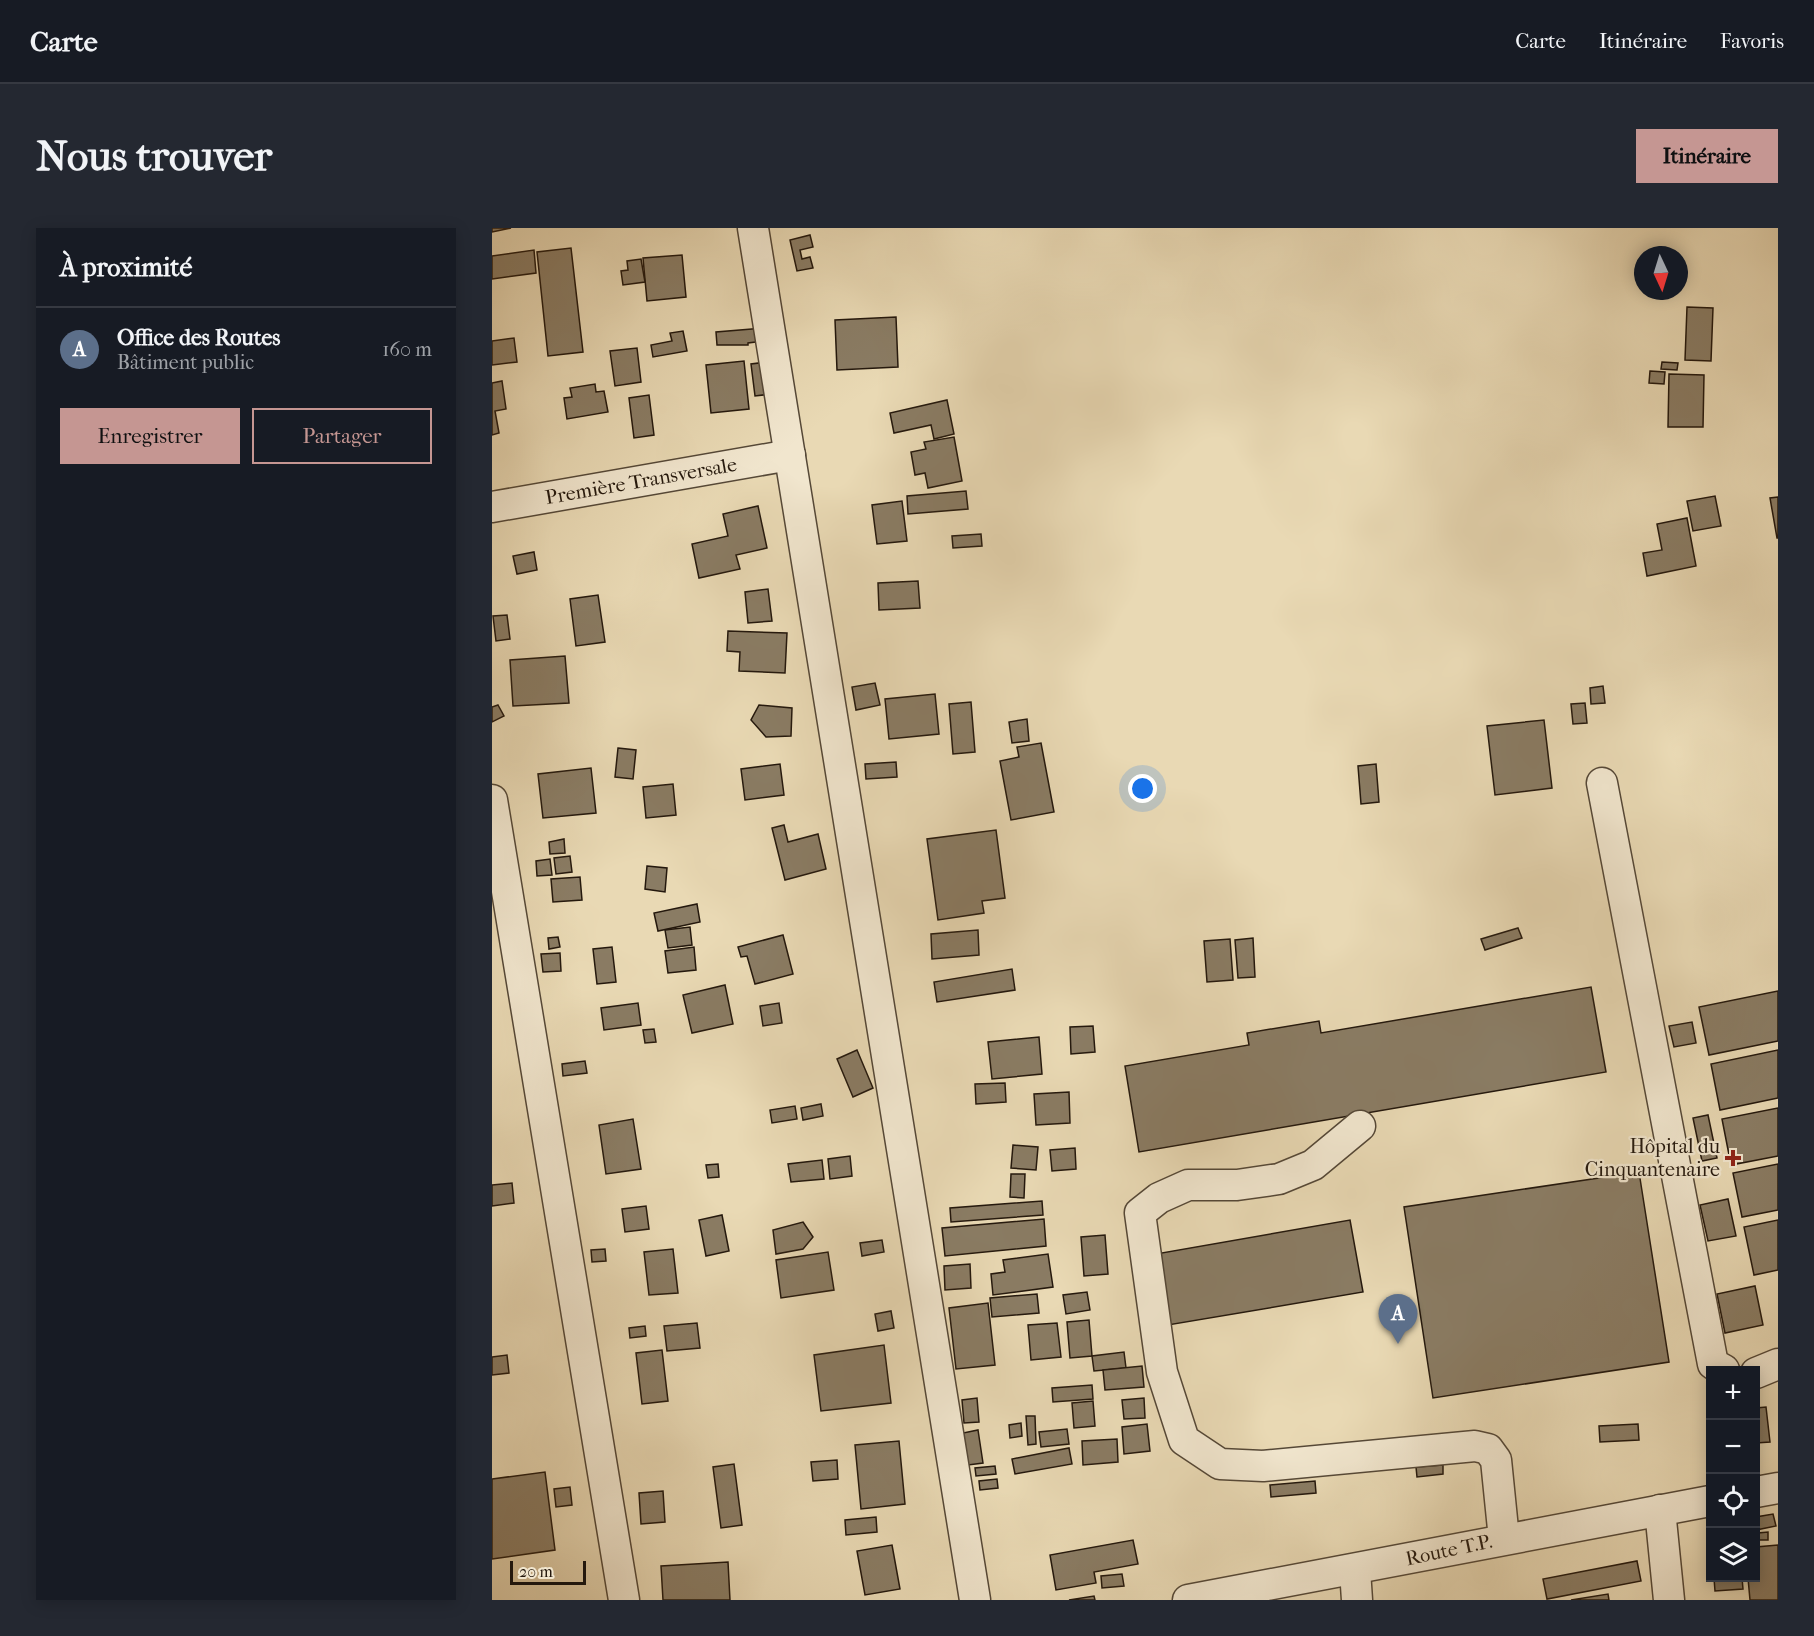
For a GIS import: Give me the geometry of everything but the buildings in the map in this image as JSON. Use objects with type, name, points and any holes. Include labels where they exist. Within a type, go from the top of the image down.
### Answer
[{"type":"street","points":[[753,228],[975,1600]]},
{"type":"street","name":"Première Transversale","points":[[492,507],[790,455]]},
{"type":"street","points":[[1602,783],[1713,1364],[1716,1366]]},
{"type":"street","points":[[492,800],[624,1600]]},
{"type":"street","points":[[1360,1126],[1313,1165],[1279,1179],[1237,1185],[1188,1185],[1159,1198],[1140,1213],[1162,1372],[1184,1440],[1220,1464],[1263,1466],[1475,1446],[1488,1449],[1496,1460],[1504,1539]]},
{"type":"street","points":[[1760,1371],[1778,1364]]},
{"type":"street","points":[[1760,1491],[1778,1488]]},
{"type":"street","name":"Route T.P.","points":[[1188,1600],[1706,1502]]},
{"type":"street","points":[[1660,1510],[1669,1600]]},
{"type":"street","points":[[1355,1570],[1357,1600]]},
{"type":"place","name":"Hôpital du Cinquantenaire","points":[[1733,1158]]},
{"type":"place","name":"Office des Routes","points":[[1398,1344]]}]
